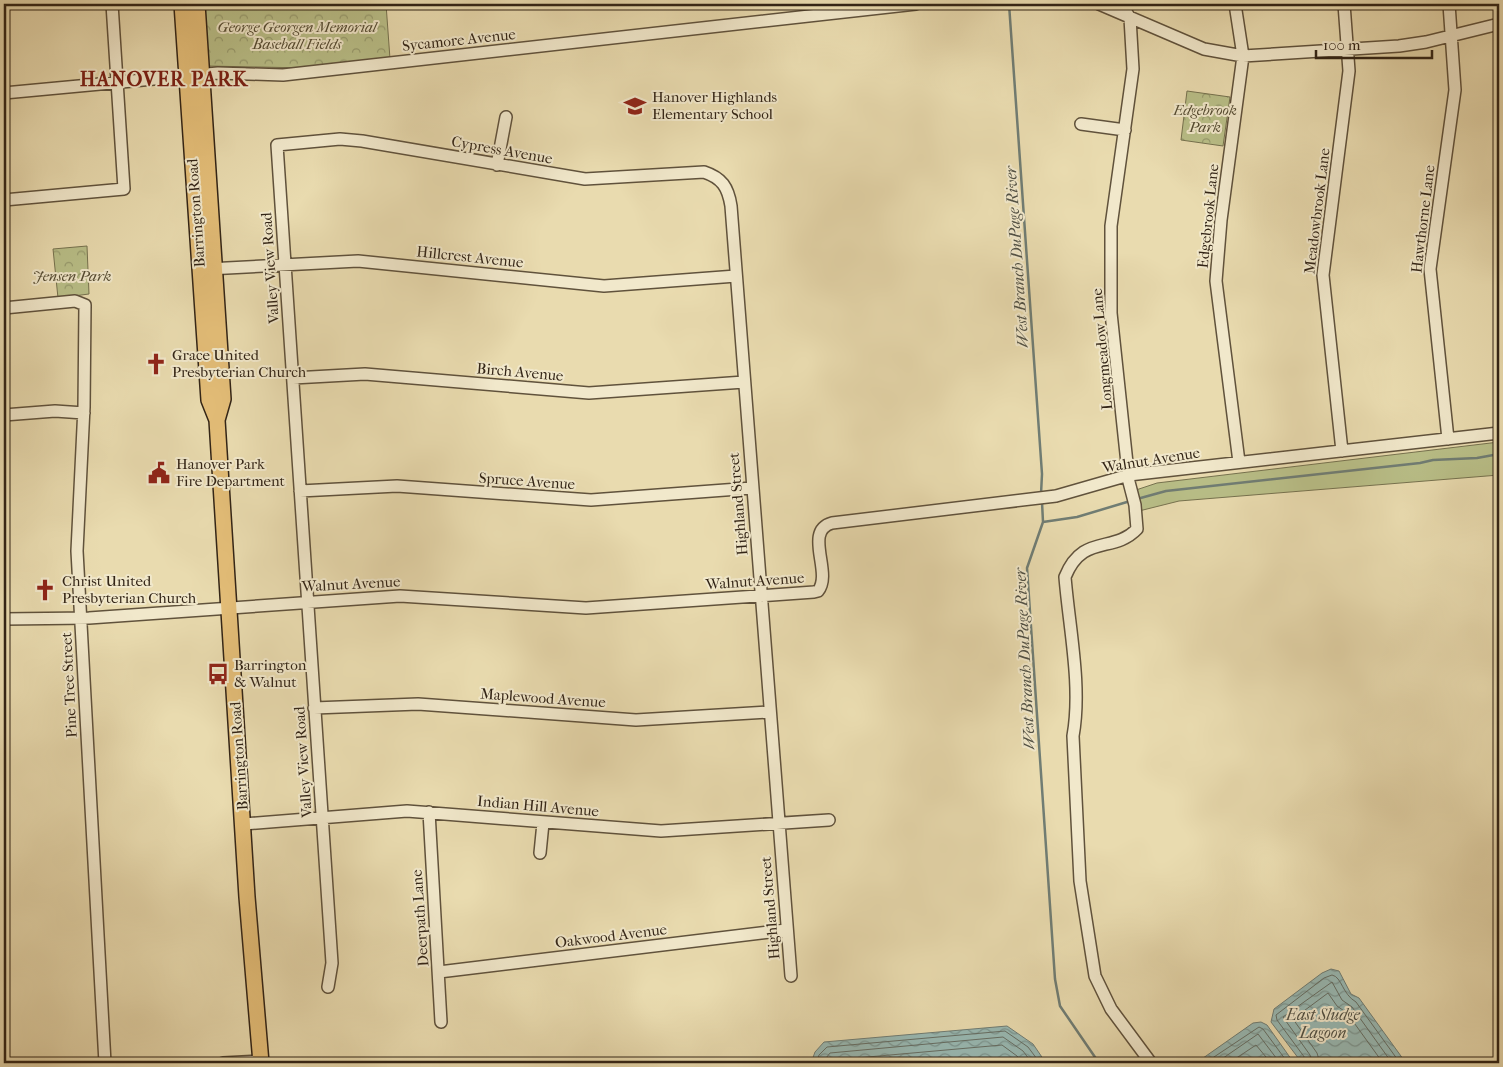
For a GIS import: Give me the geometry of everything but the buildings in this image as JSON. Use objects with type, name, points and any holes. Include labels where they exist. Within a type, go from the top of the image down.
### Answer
[{"type":"main road","name":"Barrington Road","points":[[182,4],[185,76],[222,399],[217,420],[260,1062]]},
{"type":"main road","name":"Barrington Road","points":[[197,4],[202,75],[207,270]]},
{"type":"street","points":[[4,200],[124,189],[112,4]]},
{"type":"street","name":"Sycamore Avenue","points":[[4,93],[218,72],[283,75],[916,4]]},
{"type":"street","points":[[1099,4],[1204,49],[1243,56],[1399,46],[1453,36],[1499,24]]},
{"type":"street","name":"Longmeadow Lane","points":[[1121,4],[1130,18],[1133,69],[1111,226],[1111,313],[1137,529],[1131,535],[1089,548],[1072,561],[1065,577],[1076,691],[1076,714],[1073,736],[1080,881],[1092,960],[1095,976],[1111,1010],[1151,1063]]},
{"type":"street","name":"Edgebrook Lane","points":[[1235,4],[1243,56],[1221,220],[1216,281],[1239,462]]},
{"type":"street","name":"Meadowbrook Lane","points":[[1342,451],[1323,275],[1349,71],[1344,4]]},
{"type":"street","name":"Hawthorne Lane","points":[[1448,439],[1430,289],[1430,268],[1455,90],[1453,36],[1449,4]]},
{"type":"street","points":[[497,165],[506,117]]},
{"type":"street","points":[[1081,124],[1125,130]]},
{"type":"street","name":"Cypress Avenue","points":[[277,145],[349,140],[585,179],[704,172],[722,181]]},
{"type":"street","name":"Valley View Road","points":[[277,145],[332,963],[328,987]]},
{"type":"street","name":"Highland Street","points":[[722,181],[728,190],[731,206],[791,976]]},
{"type":"street","name":"Hillcrest Avenue","points":[[207,270],[358,260],[604,286],[736,276]]},
{"type":"street","name":"Pine Tree Street","points":[[4,308],[75,301],[85,305],[84,413],[77,551],[105,1063]]},
{"type":"street","name":"Birch Avenue","points":[[293,378],[365,374],[589,393],[744,382]]},
{"type":"street","points":[[4,415],[55,411],[84,413]]},
{"type":"street","name":"Walnut Avenue","points":[[4,619],[80,618],[400,596],[586,608],[761,597],[818,590],[823,583],[820,533],[828,524],[1056,496],[1130,475],[1499,432]]},
{"type":"street","name":"Spruce Avenue","points":[[300,491],[397,486],[591,500],[752,488]]},
{"type":"street","name":"Maplewood Avenue","points":[[314,708],[412,704],[636,720],[769,712]]},
{"type":"street","name":"Indian Hill Avenue","points":[[244,824],[321,817],[428,812],[661,831],[829,820]]},
{"type":"street","name":"Deerpath Lane","points":[[428,812],[441,1022]]},
{"type":"street","points":[[540,853],[543,822]]},
{"type":"street","name":"Oakwood Avenue","points":[[439,972],[786,930]]},
{"type":"street","points":[[223,1063],[260,1062]]},
{"type":"green space","name":"George Georgen Memorial Baseball Fields","points":[[204,4],[386,4],[390,59],[307,68],[207,66]]},
{"type":"green space","name":"Edgebrook Park","points":[[1187,91],[1230,97],[1223,146],[1181,140]]},
{"type":"green space","name":"Jensen Park","points":[[87,246],[89,294],[58,298],[53,249]]},
{"type":"green space","points":[[1499,442],[1499,475],[1179,501],[1139,511],[1136,490],[1157,483]]},
{"type":"water","name":"East Sludge Lagoon","points":[[1331,969],[1339,971],[1351,994],[1359,998],[1406,1063],[1302,1063],[1271,1022],[1274,1009],[1322,973]]},
{"type":"water","points":[[1261,1022],[1267,1025],[1294,1063],[1196,1063],[1253,1023]]},
{"type":"water","points":[[1007,1026],[1033,1044],[1046,1063],[811,1063],[815,1052],[824,1042]]},
{"type":"waterway","name":"West Branch DuPage River","points":[[1009,4],[1042,474],[1041,494]]},
{"type":"waterway","points":[[1137,499],[1166,491],[1433,460],[1477,458],[1499,454]]},
{"type":"waterway","name":"West Branch DuPage River","points":[[1042,502],[1043,522],[1027,568],[1055,979],[1060,1006],[1099,1063]]},
{"type":"waterway","points":[[1043,522],[1077,517],[1127,502]]},
{"type":"place","name":"Hanover Highlands Elementary School","points":[[635,106]]},
{"type":"place","name":"Grace United Presbyterian Church","points":[[156,364]]},
{"type":"place","name":"Hanover Park Fire Department","points":[[159,473]]},
{"type":"place","name":"Christ United Presbyterian Church","points":[[45,590]]},
{"type":"place","name":"Barrington & Walnut","points":[[218,674]]},
{"type":"district","name":"HANOVER PARK","points":[[164,79]]}]
